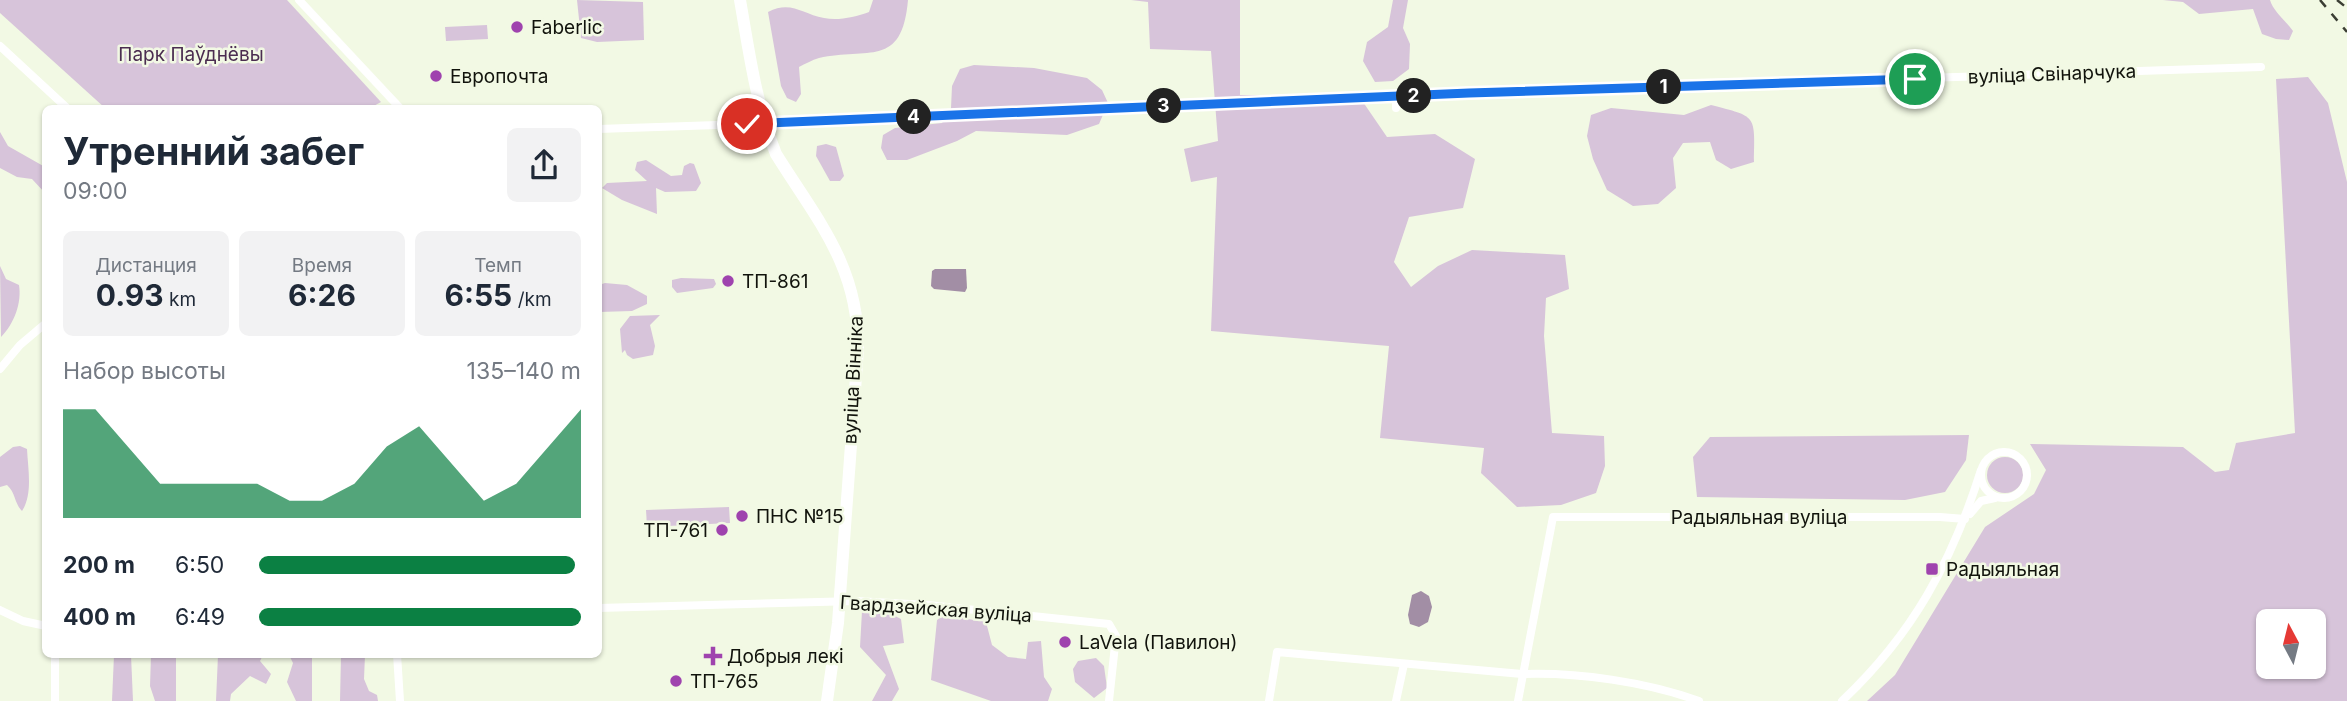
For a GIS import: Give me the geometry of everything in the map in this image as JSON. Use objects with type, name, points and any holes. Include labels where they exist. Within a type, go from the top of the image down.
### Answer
[{"type":"street","points":[[299,0],[397,105]]},
{"type":"street","name":"вуліца Вінніка","points":[[740,0],[765,124],[776,153],[843,264],[856,307],[858,349],[839,601],[827,701]]},
{"type":"street","points":[[0,46],[64,105]]},
{"type":"street","name":"вуліца Свінарчука","points":[[602,129],[1396,97],[2261,68]]},
{"type":"street","points":[[1396,97],[1396,108]]},
{"type":"street","points":[[0,369],[20,345],[42,326]]},
{"type":"street","points":[[1842,701],[1877,666],[1923,604],[1949,557],[1989,458],[2003,452],[2017,456],[2026,468],[2026,484],[2016,495],[1990,497],[1980,501],[1965,519]]},
{"type":"street","points":[[1982,470],[1981,477],[1987,491],[2000,498]]},
{"type":"street","name":"Радыяльная вуліца","points":[[1522,674],[1553,517],[1965,519]]},
{"type":"street","name":"Гвардзейская вуліца","points":[[602,608],[839,601],[928,604],[1109,624],[1116,636],[1109,701]]},
{"type":"street","points":[[0,610],[23,621],[42,625]]},
{"type":"street","points":[[1269,701],[1277,652],[1522,674],[1559,673],[1671,690],[1699,701]]},
{"type":"street","points":[[55,658],[55,701]]},
{"type":"street","points":[[397,658],[400,701]]},
{"type":"street","points":[[1396,701],[1404,664]]},
{"type":"street","points":[[1518,701],[1522,674]]},
{"type":"green space","name":"Парк Паўднёвы","points":[[0,0],[287,0],[381,102],[376,105],[102,105],[0,13]]},
{"type":"green space","points":[[577,0],[643,2],[644,40],[597,42],[581,38]]},
{"type":"green space","points":[[873,0],[908,0],[898,37],[890,46],[880,51],[819,58],[799,67],[801,94],[796,102],[787,98],[781,86],[768,12],[783,7],[824,18],[841,19],[869,12]]},
{"type":"green space","points":[[1131,0],[1240,0],[1240,95],[1311,95],[1363,102],[1387,137],[1435,134],[1475,159],[1463,208],[1409,217],[1394,262],[1411,287],[1438,266],[1472,250],[1565,255],[1569,289],[1546,298],[1544,336],[1552,433],[1604,436],[1605,466],[1596,493],[1561,505],[1517,507],[1481,473],[1484,448],[1380,438],[1389,346],[1211,331],[1217,177],[1191,182],[1184,149],[1218,141],[1211,51],[1150,49],[1148,2]]},
{"type":"green space","points":[[1393,0],[1408,0],[1403,28],[1410,44],[1409,69],[1393,81],[1375,82],[1363,61],[1367,42],[1388,27]]},
{"type":"green space","points":[[2163,0],[2270,0],[2293,31],[2289,40],[2262,34],[2253,9],[2199,14],[2183,2]]},
{"type":"green space","points":[[487,25],[488,39],[446,41],[445,27]]},
{"type":"green space","points":[[974,65],[1034,68],[1087,78],[1102,90],[1108,103],[1099,124],[1067,135],[976,131],[907,160],[887,160],[881,148],[883,135],[895,128],[942,123],[951,108],[952,86],[960,69]]},
{"type":"green space","points":[[2308,77],[2328,103],[2347,182],[2347,701],[1867,701],[1895,675],[1985,527],[2034,494],[2046,470],[2030,444],[2183,447],[2215,472],[2229,470],[2236,443],[2295,433],[2276,79]]},
{"type":"green space","points":[[1711,105],[1737,112],[1750,120],[1754,135],[1754,162],[1731,169],[1716,160],[1710,142],[1683,143],[1673,158],[1676,188],[1658,204],[1633,206],[1607,190],[1593,159],[1587,136],[1591,115],[1611,108],[1684,115]]},
{"type":"green space","points":[[0,132],[8,146],[42,165],[42,190],[32,179],[17,177],[0,168]]},
{"type":"green space","points":[[826,144],[836,147],[844,176],[840,181],[830,181],[816,156],[817,146]]},
{"type":"green space","points":[[646,160],[671,176],[682,175],[684,166],[694,164],[701,183],[696,191],[665,192],[656,188],[657,214],[622,200],[602,188],[607,183],[647,181],[635,170],[637,162]]},
{"type":"green space","points":[[0,266],[6,279],[19,285],[20,292],[16,313],[1,337]]},
{"type":"green space","points":[[714,279],[716,284],[713,288],[677,293],[672,287],[672,280]]},
{"type":"green space","points":[[602,284],[627,285],[647,296],[647,304],[632,311],[602,312]]},
{"type":"green space","points":[[660,315],[650,325],[655,346],[653,355],[633,359],[625,350],[622,353],[620,329],[630,316]]},
{"type":"green space","points":[[1969,435],[1966,460],[1945,492],[1905,500],[1697,497],[1693,457],[1710,437]]},
{"type":"green space","points":[[13,447],[27,449],[29,473],[28,497],[22,511],[10,488],[7,485],[0,487],[0,457]]},
{"type":"green space","points":[[2005,457],[2018,462],[2023,475],[2018,488],[2005,493],[1992,488],[1987,475],[1992,462]]},
{"type":"green space","points":[[729,507],[730,523],[647,527],[646,510]]},
{"type":"green space","points":[[881,609],[901,619],[904,643],[883,646],[899,689],[892,701],[872,701],[886,675],[860,647],[862,611]]},
{"type":"green space","points":[[944,615],[986,622],[992,645],[1008,657],[1026,659],[1028,642],[1041,641],[1044,677],[1052,689],[1048,701],[991,701],[931,680],[937,620]]},
{"type":"green space","points":[[114,658],[131,658],[133,701],[112,701]]},
{"type":"green space","points":[[151,658],[176,658],[176,701],[155,701],[150,686]]},
{"type":"green space","points":[[218,658],[262,658],[260,661],[271,674],[266,684],[250,676],[231,694],[230,701],[216,701]]},
{"type":"green space","points":[[290,658],[312,658],[312,701],[296,701],[287,682],[293,663]]},
{"type":"green space","points":[[341,658],[365,658],[364,679],[369,691],[377,695],[378,701],[340,701]]},
{"type":"green space","points":[[1096,658],[1104,666],[1107,688],[1094,698],[1075,682],[1073,669],[1078,661]]},
{"type":"shaded area","points":[[966,269],[965,292],[934,289],[931,286],[932,271]]},
{"type":"shaded area","points":[[1421,591],[1429,596],[1432,607],[1428,622],[1419,627],[1410,624],[1408,615],[1412,595]]},
{"type":"railway","points":[[2320,0],[2347,32]]},
{"type":"railway","points":[[2337,0],[2347,8]]},
{"type":"place","name":"Faberlic","points":[[517,27]]},
{"type":"place","name":"Европочта","points":[[436,76]]},
{"type":"place","name":"ТП-861","points":[[728,281]]},
{"type":"place","name":"ПНС №15","points":[[742,516]]},
{"type":"place","name":"ТП-761","points":[[722,530]]},
{"type":"place","name":"Радыяльная","points":[[1932,569]]},
{"type":"place","name":"LaVela (Павилон)","points":[[1065,642]]},
{"type":"place","name":"Добрыя лекі","points":[[713,656]]},
{"type":"place","name":"ТП-765","points":[[676,681]]},
{"type":"route","points":[[747,124],[1469,93],[1915,79]]}]
